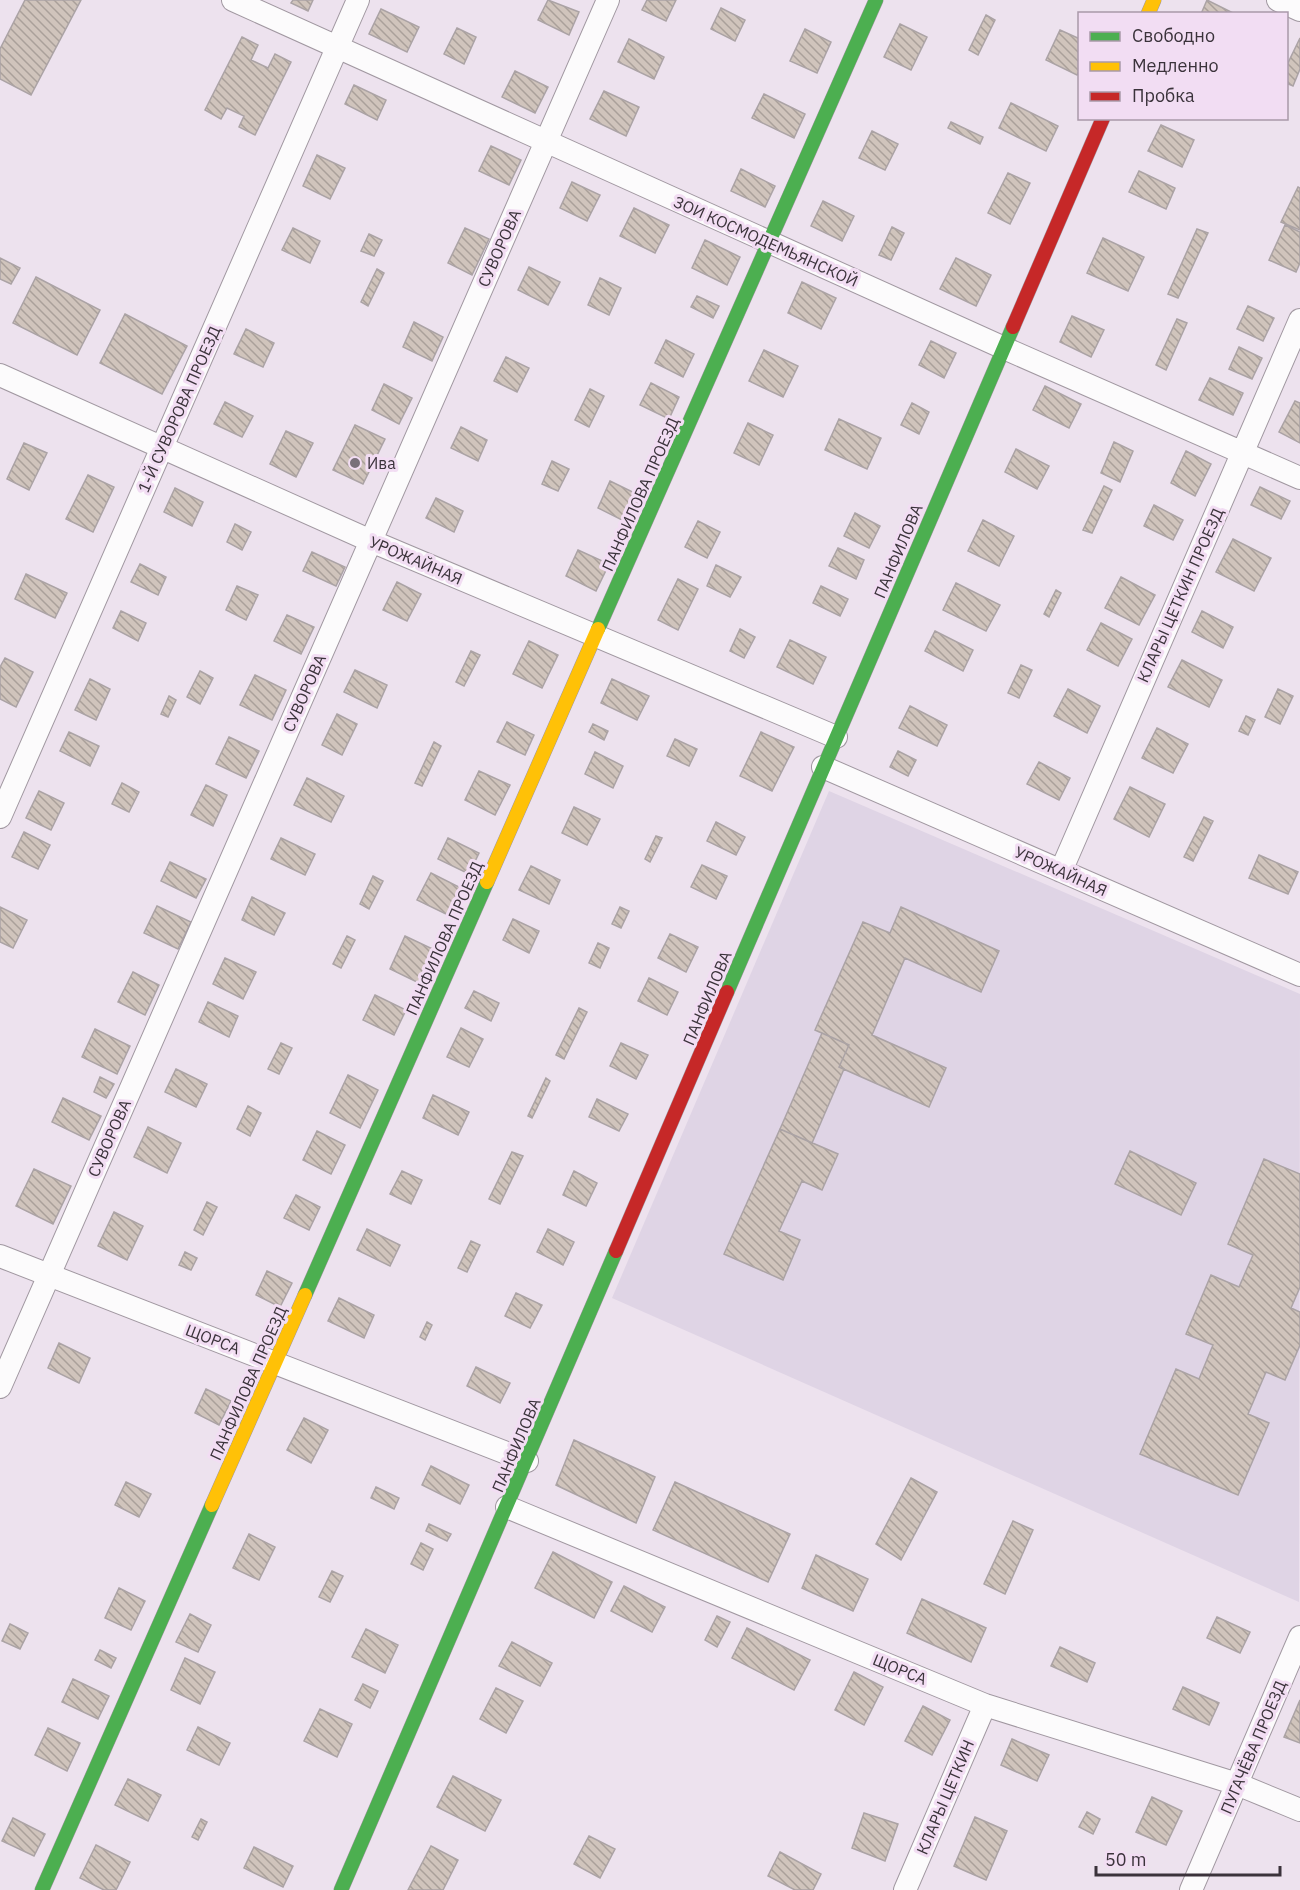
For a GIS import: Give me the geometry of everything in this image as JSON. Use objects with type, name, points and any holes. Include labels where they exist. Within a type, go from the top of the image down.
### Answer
[{"type":"street","name":"ЗОИ КОСМОДЕМЬЯНСКОЙ","points":[[233,0],[769,243],[1300,478]]},
{"type":"street","name":"1-Й СУВОРОВА ПРОЕЗД","points":[[0,817],[358,0]]},
{"type":"street","name":"СУВОРОВА","points":[[0,1387],[608,0]]},
{"type":"street","name":"ПАНФИЛОВА ПРОЕЗД","points":[[42,1890],[876,0]]},
{"type":"street","points":[[1278,0],[1300,10]]},
{"type":"street","name":"ПАНФИЛОВА","points":[[341,1890],[1102,120]]},
{"type":"street","name":"КЛАРЫ ЦЕТКИН ПРОЕЗД","points":[[1060,871],[1300,320]]},
{"type":"street","name":"УРОЖАЙНАЯ","points":[[0,375],[371,541],[836,737]]},
{"type":"street","name":"УРОЖАЙНАЯ","points":[[823,767],[1060,871],[1299,971]]},
{"type":"street","name":"ЩОРСА","points":[[0,1256],[527,1461]]},
{"type":"street","name":"ЩОРСА","points":[[507,1507],[985,1705],[1237,1784],[1300,1810]]},
{"type":"street","name":"ПУГАЧЁВА ПРОЕЗД","points":[[1191,1890],[1300,1637]]},
{"type":"street","name":"КЛАРЫ ЦЕТКИН","points":[[905,1890],[985,1705]]},
{"type":"shaded area","points":[[829,791],[1300,994],[1299,1602],[612,1298]]},
{"type":"building","points":[[25,0],[81,0],[31,95],[0,79],[0,49]]},
{"type":"building","points":[[293,0],[313,0],[308,11],[291,3]]},
{"type":"building","points":[[548,0],[579,12],[569,35],[538,20]]},
{"type":"building","points":[[647,0],[676,0],[666,21],[642,10]]},
{"type":"building","points":[[1207,0],[1231,12],[1202,12]]},
{"type":"building","points":[[721,8],[745,20],[735,41],[711,29]]},
{"type":"building","points":[[381,9],[419,27],[407,52],[369,34]]},
{"type":"building","points":[[986,15],[995,20],[978,55],[969,50]]},
{"type":"building","points":[[900,24],[927,37],[911,70],[884,57]]},
{"type":"building","points":[[457,28],[476,37],[464,64],[444,54]]},
{"type":"building","points":[[805,29],[831,42],[817,73],[790,61]]},
{"type":"building","points":[[1060,30],[1078,38],[1077,75],[1046,60]]},
{"type":"building","points":[[242,37],[258,45],[251,60],[268,68],[275,54],[291,62],[255,135],[239,127],[244,116],[227,108],[221,119],[205,110]]},
{"type":"building","points":[[1300,38],[1300,69],[1293,86],[1288,84],[1288,63]]},
{"type":"building","points":[[629,39],[664,57],[654,79],[618,62]]},
{"type":"building","points":[[515,71],[548,87],[535,113],[502,97]]},
{"type":"building","points":[[354,85],[386,100],[377,120],[345,104]]},
{"type":"building","points":[[604,91],[639,107],[626,136],[590,119]]},
{"type":"building","points":[[764,94],[805,114],[794,138],[752,118]]},
{"type":"building","points":[[1011,103],[1058,126],[1046,151],[999,128]]},
{"type":"building","points":[[951,122],[983,137],[980,144],[948,128]]},
{"type":"building","points":[[1161,125],[1194,140],[1182,167],[1148,151]]},
{"type":"building","points":[[872,131],[898,144],[885,170],[859,158]]},
{"type":"building","points":[[491,146],[521,160],[509,185],[479,171]]},
{"type":"building","points":[[317,155],[345,168],[330,199],[303,186]]},
{"type":"building","points":[[741,169],[775,186],[765,207],[731,191]]},
{"type":"building","points":[[1139,171],[1175,188],[1166,209],[1129,192]]},
{"type":"building","points":[[1008,173],[1030,183],[1010,224],[988,213]]},
{"type":"building","points":[[572,182],[600,195],[587,221],[560,208]]},
{"type":"building","points":[[1298,187],[1300,188],[1300,230],[1281,222]]},
{"type":"building","points":[[823,201],[854,216],[842,241],[811,226]]},
{"type":"building","points":[[634,208],[669,225],[655,253],[620,236]]},
{"type":"building","points":[[1285,225],[1300,232],[1300,263],[1296,272],[1269,260]]},
{"type":"building","points":[[892,227],[904,233],[891,260],[879,255]]},
{"type":"building","points":[[293,228],[320,241],[310,263],[282,250]]},
{"type":"building","points":[[465,228],[489,239],[472,275],[448,263]]},
{"type":"building","points":[[1197,229],[1208,233],[1178,298],[1168,294]]},
{"type":"building","points":[[369,234],[382,240],[374,256],[361,251]]},
{"type":"building","points":[[1103,238],[1144,257],[1128,291],[1087,273]]},
{"type":"building","points":[[705,240],[740,257],[727,285],[692,268]]},
{"type":"building","points":[[0,258],[20,268],[11,284],[0,279]]},
{"type":"building","points":[[956,258],[991,275],[976,306],[940,289]]},
{"type":"building","points":[[529,267],[560,282],[548,305],[518,290]]},
{"type":"building","points":[[377,269],[384,273],[368,306],[361,302]]},
{"type":"building","points":[[36,277],[100,310],[77,355],[13,323]]},
{"type":"building","points":[[600,278],[621,288],[609,315],[588,305]]},
{"type":"building","points":[[802,282],[836,298],[821,329],[788,313]]},
{"type":"building","points":[[697,296],[719,306],[713,318],[691,307]]},
{"type":"building","points":[[1248,306],[1274,318],[1263,341],[1237,329]]},
{"type":"building","points":[[125,314],[187,346],[162,394],[100,363]]},
{"type":"building","points":[[1072,316],[1104,330],[1091,357],[1060,342]]},
{"type":"building","points":[[1177,319],[1187,323],[1166,370],[1156,365]]},
{"type":"building","points":[[414,322],[443,337],[432,361],[403,347]]},
{"type":"building","points":[[246,329],[274,343],[263,367],[234,354]]},
{"type":"building","points":[[666,340],[694,354],[683,377],[655,363]]},
{"type":"building","points":[[931,341],[956,353],[944,378],[919,365]]},
{"type":"building","points":[[1239,347],[1262,358],[1252,379],[1229,369]]},
{"type":"building","points":[[764,350],[798,366],[783,397],[749,381]]},
{"type":"building","points":[[506,357],[529,368],[517,392],[494,381]]},
{"type":"building","points":[[1210,378],[1243,393],[1233,415],[1199,400]]},
{"type":"building","points":[[651,383],[679,397],[669,419],[640,405]]},
{"type":"building","points":[[384,384],[412,398],[399,424],[372,410]]},
{"type":"building","points":[[1045,386],[1081,404],[1069,428],[1033,410]]},
{"type":"building","points":[[590,389],[604,396],[589,427],[575,420]]},
{"type":"building","points":[[1295,401],[1300,403],[1300,443],[1279,432]]},
{"type":"building","points":[[225,402],[253,416],[242,437],[214,424]]},
{"type":"building","points":[[912,403],[929,412],[919,434],[901,425]]},
{"type":"building","points":[[839,419],[881,438],[867,469],[825,450]]},
{"type":"building","points":[[748,423],[773,435],[759,465],[734,453]]},
{"type":"building","points":[[355,425],[385,439],[363,484],[333,470]]},
{"type":"building","points":[[461,427],[487,440],[478,461],[451,448]]},
{"type":"building","points":[[286,431],[313,443],[296,477],[270,464]]},
{"type":"building","points":[[1114,442],[1133,451],[1120,482],[1101,473]]},
{"type":"building","points":[[24,443],[47,453],[29,490],[7,479]]},
{"type":"building","points":[[1016,449],[1049,466],[1037,489],[1005,472]]},
{"type":"building","points":[[1186,451],[1211,464],[1195,496],[1171,483]]},
{"type":"building","points":[[552,461],[569,469],[558,491],[542,484]]},
{"type":"building","points":[[88,475],[114,487],[93,532],[66,519]]},
{"type":"building","points":[[610,481],[643,497],[630,524],[598,508]]},
{"type":"building","points":[[1104,486],[1112,490],[1092,533],[1083,530]]},
{"type":"building","points":[[1260,487],[1290,501],[1281,519],[1251,505]]},
{"type":"building","points":[[175,488],[203,502],[192,526],[164,512]]},
{"type":"building","points":[[436,498],[463,511],[454,532],[426,518]]},
{"type":"building","points":[[1154,505],[1183,520],[1173,540],[1144,526]]},
{"type":"building","points":[[855,513],[880,526],[869,548],[844,536]]},
{"type":"building","points":[[983,520],[1014,536],[999,566],[968,551]]},
{"type":"building","points":[[698,521],[720,532],[707,558],[685,547]]},
{"type":"building","points":[[235,524],[251,532],[242,550],[227,542]]},
{"type":"building","points":[[1233,539],[1271,558],[1254,591],[1216,572]]},
{"type":"building","points":[[838,548],[864,560],[856,579],[829,566]]},
{"type":"building","points":[[578,550],[609,564],[596,591],[566,576]]},
{"type":"building","points":[[312,552],[345,567],[336,586],[303,571]]},
{"type":"building","points":[[140,564],[166,577],[158,595],[131,582]]},
{"type":"building","points":[[716,565],[741,577],[730,597],[707,586]]},
{"type":"building","points":[[26,574],[67,593],[55,618],[15,599]]},
{"type":"building","points":[[1121,577],[1155,595],[1139,625],[1105,608]]},
{"type":"building","points":[[678,579],[698,589],[678,630],[658,620]]},
{"type":"building","points":[[397,582],[421,594],[407,621],[383,610]]},
{"type":"building","points":[[956,583],[1000,605],[986,631],[943,610]]},
{"type":"building","points":[[237,586],[258,595],[246,620],[226,610]]},
{"type":"building","points":[[821,586],[848,599],[840,616],[813,603]]},
{"type":"building","points":[[1056,590],[1061,593],[1049,617],[1044,614]]},
{"type":"building","points":[[121,611],[146,623],[138,641],[113,628]]},
{"type":"building","points":[[1202,611],[1233,627],[1223,648],[1192,632]]},
{"type":"building","points":[[287,615],[314,627],[301,654],[274,641]]},
{"type":"building","points":[[1101,623],[1132,639],[1118,666],[1087,650]]},
{"type":"building","points":[[740,629],[755,637],[744,658],[730,651]]},
{"type":"building","points":[[935,631],[973,650],[963,671],[925,651]]},
{"type":"building","points":[[790,640],[826,657],[813,684],[777,667]]},
{"type":"building","points":[[529,641],[558,655],[542,688],[513,674]]},
{"type":"building","points":[[471,651],[480,655],[464,686],[456,682]]},
{"type":"building","points":[[5,658],[33,672],[16,707],[0,699],[0,667]]},
{"type":"building","points":[[1182,660],[1222,680],[1209,707],[1168,687]]},
{"type":"building","points":[[1021,665],[1032,670],[1019,698],[1008,693]]},
{"type":"building","points":[[355,670],[387,685],[377,708],[344,692]]},
{"type":"building","points":[[200,671],[213,678],[200,704],[187,697]]},
{"type":"building","points":[[255,675],[286,690],[272,720],[240,705]]},
{"type":"building","points":[[90,679],[110,689],[96,720],[75,710]]},
{"type":"building","points":[[612,679],[649,696],[637,720],[601,703]]},
{"type":"building","points":[[1068,689],[1100,706],[1087,733],[1054,716]]},
{"type":"building","points":[[1278,689],[1293,696],[1280,724],[1265,717]]},
{"type":"building","points":[[169,696],[176,700],[168,717],[161,714]]},
{"type":"building","points":[[910,706],[947,725],[937,746],[899,728]]},
{"type":"building","points":[[337,714],[357,724],[342,755],[322,745]]},
{"type":"building","points":[[1246,716],[1255,720],[1248,735],[1239,731]]},
{"type":"building","points":[[507,722],[534,735],[525,755],[497,742]]},
{"type":"building","points":[[593,724],[608,731],[604,740],[589,732]]},
{"type":"building","points":[[1157,728],[1188,744],[1173,773],[1142,758]]},
{"type":"building","points":[[69,732],[99,746],[90,766],[60,751]]},
{"type":"building","points":[[761,732],[794,747],[772,791],[740,776]]},
{"type":"building","points":[[229,737],[259,751],[246,778],[216,764]]},
{"type":"building","points":[[675,739],[697,749],[689,766],[667,756]]},
{"type":"building","points":[[434,742],[441,746],[422,786],[415,783]]},
{"type":"building","points":[[898,751],[916,760],[908,776],[890,767]]},
{"type":"building","points":[[595,752],[623,766],[613,788],[585,774]]},
{"type":"building","points":[[1039,762],[1070,778],[1059,800],[1027,784]]},
{"type":"building","points":[[479,771],[510,785],[495,815],[465,800]]},
{"type":"building","points":[[307,778],[344,796],[331,822],[294,805]]},
{"type":"building","points":[[122,783],[139,792],[129,812],[112,804]]},
{"type":"building","points":[[206,785],[227,795],[213,826],[191,815]]},
{"type":"building","points":[[1130,787],[1165,804],[1149,837],[1114,819]]},
{"type":"building","points":[[39,791],[64,803],[51,830],[26,818]]},
{"type":"building","points":[[574,807],[600,819],[587,845],[562,833]]},
{"type":"building","points":[[1204,817],[1213,821],[1193,861],[1184,857]]},
{"type":"building","points":[[716,822],[745,837],[736,855],[707,841]]},
{"type":"building","points":[[24,832],[50,845],[38,869],[12,857]]},
{"type":"building","points":[[656,836],[662,838],[650,862],[645,859]]},
{"type":"building","points":[[281,838],[315,854],[305,875],[271,859]]},
{"type":"building","points":[[448,838],[479,853],[469,874],[438,859]]},
{"type":"building","points":[[1259,855],[1298,872],[1288,894],[1249,878]]},
{"type":"building","points":[[170,862],[206,879],[196,898],[161,881]]},
{"type":"building","points":[[702,865],[727,876],[716,899],[691,887]]},
{"type":"building","points":[[531,866],[560,880],[549,904],[519,890]]},
{"type":"building","points":[[431,873],[461,888],[448,915],[417,900]]},
{"type":"building","points":[[373,876],[383,881],[369,909],[360,904]]},
{"type":"building","points":[[252,897],[285,913],[274,935],[242,920]]},
{"type":"building","points":[[157,906],[191,922],[178,949],[144,933]]},
{"type":"building","points":[[0,907],[27,920],[13,948],[0,942]]},
{"type":"building","points":[[620,907],[629,911],[621,928],[612,924]]},
{"type":"building","points":[[901,907],[999,951],[981,992],[905,958],[872,1035],[946,1068],[929,1107],[839,1067],[849,1045],[815,1030],[863,922],[890,933]]},
{"type":"building","points":[[513,919],[539,931],[529,953],[503,940]]},
{"type":"building","points":[[670,934],[698,947],[686,972],[658,958]]},
{"type":"building","points":[[347,936],[355,940],[341,968],[333,964]]},
{"type":"building","points":[[405,936],[437,951],[421,984],[390,969]]},
{"type":"building","points":[[598,943],[609,948],[600,968],[589,963]]},
{"type":"building","points":[[225,958],[256,972],[243,999],[213,984]]},
{"type":"building","points":[[133,972],[159,985],[145,1015],[118,1002]]},
{"type":"building","points":[[649,978],[678,992],[667,1015],[638,1001]]},
{"type":"building","points":[[474,991],[499,1003],[491,1021],[465,1008]]},
{"type":"building","points":[[375,995],[406,1010],[394,1035],[363,1020]]},
{"type":"building","points":[[208,1002],[238,1016],[229,1037],[199,1022]]},
{"type":"building","points":[[579,1008],[587,1012],[564,1059],[556,1055]]},
{"type":"building","points":[[461,1028],[483,1039],[469,1067],[447,1057]]},
{"type":"building","points":[[95,1029],[130,1046],[117,1074],[82,1057]]},
{"type":"building","points":[[822,1033],[849,1045],[839,1067],[844,1069],[812,1143],[780,1129]]},
{"type":"building","points":[[281,1043],[292,1048],[279,1074],[268,1069]]},
{"type":"building","points":[[621,1043],[648,1055],[636,1079],[610,1066]]},
{"type":"building","points":[[176,1069],[207,1084],[196,1107],[165,1092]]},
{"type":"building","points":[[348,1075],[378,1090],[360,1128],[330,1113]]},
{"type":"building","points":[[100,1077],[114,1084],[106,1098],[94,1092]]},
{"type":"building","points":[[546,1078],[550,1081],[532,1118],[528,1116]]},
{"type":"building","points":[[433,1095],[469,1112],[458,1135],[423,1118]]},
{"type":"building","points":[[63,1098],[101,1116],[89,1140],[52,1122]]},
{"type":"building","points":[[597,1099],[628,1114],[619,1131],[589,1117]]},
{"type":"building","points":[[248,1106],[261,1113],[250,1136],[237,1129]]},
{"type":"building","points":[[148,1127],[181,1143],[167,1173],[134,1157]]},
{"type":"building","points":[[780,1129],[838,1154],[822,1190],[802,1181],[779,1231],[800,1240],[783,1280],[724,1254]]},
{"type":"building","points":[[317,1131],[345,1145],[331,1174],[303,1160]]},
{"type":"building","points":[[1130,1151],[1196,1183],[1181,1215],[1115,1184]]},
{"type":"building","points":[[512,1152],[523,1156],[500,1204],[489,1199]]},
{"type":"building","points":[[1264,1159],[1300,1174],[1300,1287],[1291,1308],[1300,1312],[1300,1345],[1285,1380],[1266,1372],[1248,1414],[1269,1423],[1238,1495],[1140,1454],[1176,1369],[1199,1379],[1213,1345],[1186,1334],[1211,1275],[1239,1287],[1253,1255],[1228,1244]]},
{"type":"building","points":[[34,1169],[71,1186],[53,1224],[16,1206]]},
{"type":"building","points":[[402,1171],[422,1180],[411,1204],[390,1194]]},
{"type":"building","points":[[574,1171],[597,1183],[586,1206],[563,1195]]},
{"type":"building","points":[[296,1195],[320,1207],[309,1230],[284,1218]]},
{"type":"building","points":[[207,1202],[217,1207],[203,1235],[194,1230]]},
{"type":"building","points":[[114,1212],[143,1226],[127,1260],[98,1246]]},
{"type":"building","points":[[367,1229],[400,1245],[390,1266],[357,1250]]},
{"type":"building","points":[[548,1229],[574,1242],[563,1265],[537,1252]]},
{"type":"building","points":[[471,1241],[480,1245],[467,1272],[458,1268]]},
{"type":"building","points":[[185,1252],[197,1258],[191,1270],[179,1265]]},
{"type":"building","points":[[267,1271],[292,1283],[280,1307],[256,1295]]},
{"type":"building","points":[[516,1293],[542,1305],[530,1328],[505,1316]]},
{"type":"building","points":[[339,1298],[374,1315],[364,1338],[328,1321]]},
{"type":"building","points":[[427,1322],[432,1325],[425,1340],[420,1337]]},
{"type":"building","points":[[59,1343],[90,1358],[79,1383],[48,1368]]},
{"type":"building","points":[[476,1367],[510,1383],[500,1403],[467,1386]]},
{"type":"building","points":[[206,1389],[231,1401],[219,1425],[195,1413]]},
{"type":"building","points":[[304,1418],[328,1430],[311,1463],[287,1450]]},
{"type":"building","points":[[574,1440],[655,1477],[636,1523],[556,1485]]},
{"type":"building","points":[[431,1466],[469,1485],[460,1504],[422,1485]]},
{"type":"building","points":[[911,1478],[937,1492],[901,1560],[876,1544]]},
{"type":"building","points":[[126,1482],[151,1494],[139,1517],[115,1505]]},
{"type":"building","points":[[675,1482],[790,1534],[768,1582],[653,1530]]},
{"type":"building","points":[[376,1487],[399,1498],[394,1509],[371,1498]]},
{"type":"building","points":[[1013,1521],[1033,1530],[1005,1594],[984,1584]]},
{"type":"building","points":[[429,1524],[451,1534],[447,1541],[426,1531]]},
{"type":"building","points":[[249,1534],[275,1547],[259,1580],[233,1568]]},
{"type":"building","points":[[421,1543],[433,1549],[423,1570],[411,1564]]},
{"type":"building","points":[[553,1552],[612,1582],[594,1618],[535,1588]]},
{"type":"building","points":[[816,1555],[868,1579],[853,1611],[802,1588]]},
{"type":"building","points":[[332,1571],[343,1576],[330,1602],[319,1597]]},
{"type":"building","points":[[624,1586],[665,1607],[652,1632],[611,1611]]},
{"type":"building","points":[[119,1588],[145,1601],[131,1630],[105,1618]]},
{"type":"building","points":[[922,1599],[986,1628],[971,1662],[907,1633]]},
{"type":"building","points":[[190,1614],[211,1625],[198,1652],[176,1642]]},
{"type":"building","points":[[717,1616],[730,1622],[717,1647],[705,1640]]},
{"type":"building","points":[[1217,1617],[1250,1632],[1240,1653],[1207,1638]]},
{"type":"building","points":[[10,1624],[28,1633],[20,1649],[2,1641]]},
{"type":"building","points":[[747,1628],[810,1660],[794,1690],[732,1658]]},
{"type":"building","points":[[366,1629],[398,1645],[385,1673],[352,1657]]},
{"type":"building","points":[[512,1642],[552,1663],[540,1686],[499,1666]]},
{"type":"building","points":[[1060,1647],[1095,1663],[1087,1682],[1051,1666]]},
{"type":"building","points":[[100,1650],[116,1658],[111,1668],[95,1660]]},
{"type":"building","points":[[185,1658],[215,1672],[200,1704],[171,1690]]},
{"type":"building","points":[[854,1672],[883,1687],[864,1725],[835,1710]]},
{"type":"building","points":[[73,1679],[109,1696],[98,1719],[62,1702]]},
{"type":"building","points":[[363,1684],[378,1691],[370,1708],[355,1700]]},
{"type":"building","points":[[1183,1687],[1219,1703],[1209,1725],[1173,1709]]},
{"type":"building","points":[[496,1688],[523,1701],[506,1733],[480,1719]]},
{"type":"building","points":[[1300,1700],[1300,1743],[1284,1737]]},
{"type":"building","points":[[923,1706],[950,1720],[932,1755],[905,1741]]},
{"type":"building","points":[[320,1709],[352,1724],[337,1757],[304,1741]]},
{"type":"building","points":[[198,1727],[230,1743],[219,1765],[187,1750]]},
{"type":"building","points":[[48,1728],[80,1743],[67,1771],[35,1755]]},
{"type":"building","points":[[1012,1739],[1049,1755],[1037,1781],[1001,1765]]},
{"type":"building","points":[[453,1776],[501,1800],[485,1831],[437,1807]]},
{"type":"building","points":[[128,1779],[161,1795],[148,1821],[115,1805]]},
{"type":"building","points":[[1152,1797],[1182,1811],[1166,1845],[1136,1832]]},
{"type":"building","points":[[1087,1812],[1100,1819],[1093,1834],[1079,1827]]},
{"type":"building","points":[[864,1813],[898,1824],[885,1861],[852,1848]]},
{"type":"building","points":[[975,1817],[1007,1831],[986,1880],[954,1866]]},
{"type":"building","points":[[13,1818],[45,1834],[34,1856],[2,1841]]},
{"type":"building","points":[[201,1819],[207,1822],[198,1840],[192,1837]]},
{"type":"building","points":[[589,1836],[615,1849],[600,1878],[574,1864]]},
{"type":"building","points":[[96,1845],[130,1862],[116,1890],[104,1890],[80,1878]]},
{"type":"building","points":[[431,1846],[458,1860],[443,1890],[408,1890]]},
{"type":"building","points":[[254,1847],[293,1866],[283,1887],[244,1868]]},
{"type":"building","points":[[780,1852],[821,1874],[813,1890],[795,1890],[768,1876]]},
{"type":"traffic: fast","points":[[598,629],[876,0]]},
{"type":"traffic: fast","points":[[727,992],[1013,327]]},
{"type":"traffic: fast","points":[[305,1295],[487,882]]},
{"type":"traffic: fast","points":[[341,1890],[616,1251]]},
{"type":"traffic: fast","points":[[42,1890],[212,1505]]},
{"type":"traffic: slow","points":[[1149,12],[1154,0]]},
{"type":"traffic: slow","points":[[487,882],[598,629]]},
{"type":"traffic: slow","points":[[212,1505],[305,1295]]},
{"type":"traffic: jam","points":[[1013,327],[1102,120]]},
{"type":"traffic: jam","points":[[616,1251],[727,992]]},
{"type":"place","name":"Ива","points":[[355,463]]}]
